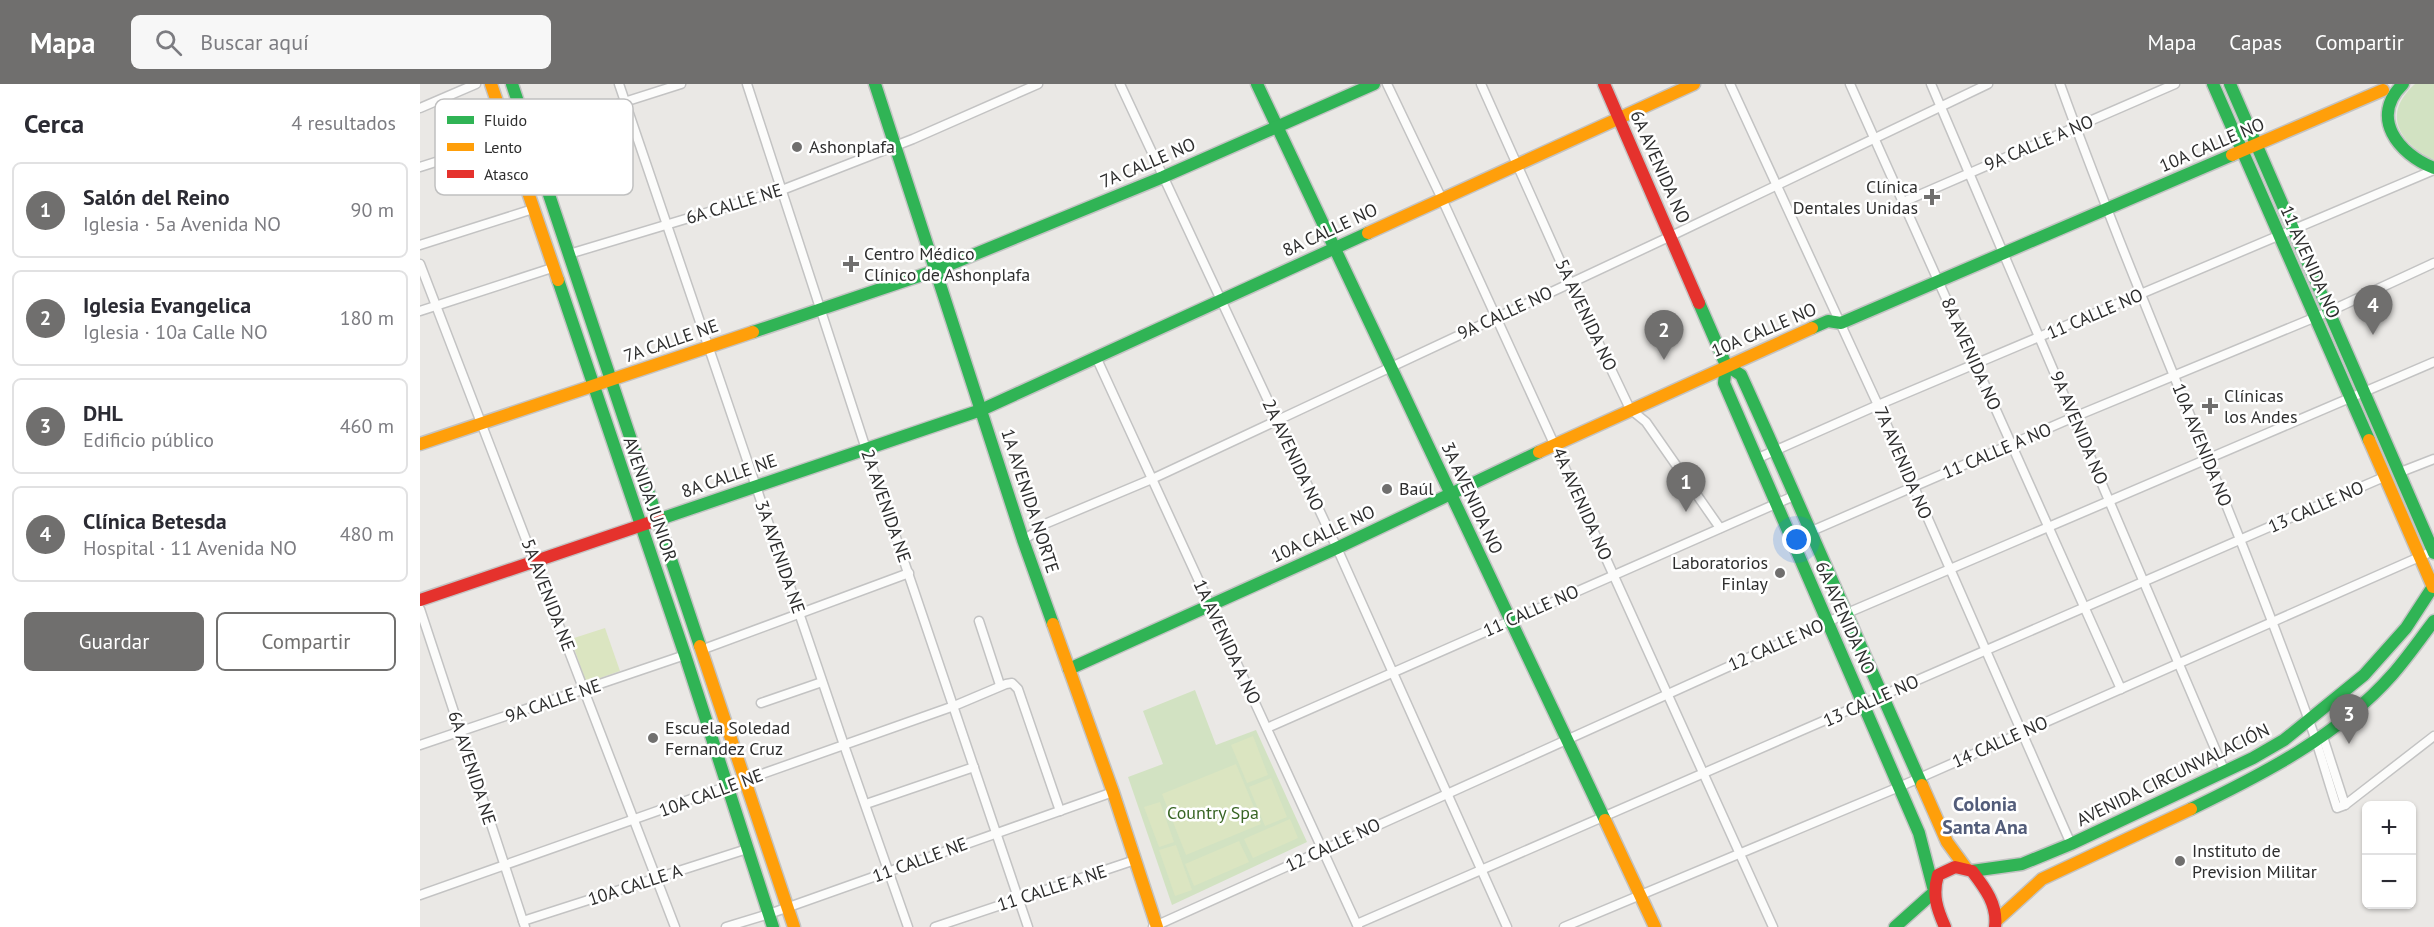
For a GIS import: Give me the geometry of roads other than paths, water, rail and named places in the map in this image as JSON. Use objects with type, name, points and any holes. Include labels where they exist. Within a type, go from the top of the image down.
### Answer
[{"type":"main road","name":"AVENIDA JUNIOR","points":[[491,84],[496,99]]},
{"type":"main road","name":"AVENIDA JUNIOR","points":[[512,84],[517,99]]},
{"type":"main road","name":"1A AVENIDA NORTE","points":[[875,84],[1023,540],[1113,792],[1155,927]]},
{"type":"main road","name":"3A AVENIDA NO","points":[[1257,84],[1655,927]]},
{"type":"main road","name":"7A CALLE NO","points":[[934,271],[1163,177],[1374,84]]},
{"type":"main road","name":"6A AVENIDA NO","points":[[1604,84],[1726,365],[1724,383],[1919,833],[1945,927]]},
{"type":"main road","name":"8A CALLE NO","points":[[981,410],[1694,84]]},
{"type":"main road","name":"11 AVENIDA NO","points":[[2213,84],[2433,586]]},
{"type":"main road","name":"11 AVENIDA NO","points":[[2230,84],[2434,552]]},
{"type":"main road","name":"10A CALLE NO","points":[[1069,669],[1336,548],[1726,365],[1828,321],[1841,323],[2384,90],[2403,84]]},
{"type":"main road","points":[[2384,90],[2387,119],[2394,133],[2414,160],[2434,169]]},
{"type":"main road","name":"AVENIDA JUNIOR","points":[[528,195],[685,655],[773,927]]},
{"type":"main road","name":"AVENIDA JUNIOR","points":[[549,195],[794,927]]},
{"type":"main road","name":"7A CALLE NE","points":[[420,444],[934,271]]},
{"type":"main road","name":"6A AVENIDA NO","points":[[1726,365],[1741,375],[1796,495],[1845,614],[1947,842],[1993,903],[1996,925]]},
{"type":"main road","name":"8A CALLE NE","points":[[420,600],[981,410]]},
{"type":"main road","name":"AVENIDA CIRCUNVALACIÓN","points":[[1895,927],[1933,890],[1938,875],[1947,869],[2022,864],[2071,844],[2225,772],[2284,740],[2364,675],[2406,628],[2433,586]]},
{"type":"main road","name":"AVENIDA CIRCUNVALACIÓN","points":[[1996,925],[2030,888],[2042,879],[2288,760],[2356,709],[2391,676],[2434,621]]},
{"type":"main road","points":[[2161,822],[2182,802],[2223,782],[2226,777],[2225,772]]},
{"type":"street","points":[[441,99],[476,84]]},
{"type":"street","name":"3A AVENIDA NE","points":[[619,84],[624,99]]},
{"type":"street","points":[[633,99],[681,84]]},
{"type":"street","name":"2A AVENIDA NE","points":[[747,84],[866,449],[1028,927]]},
{"type":"street","name":"6A CALLE NE","points":[[569,255],[782,190],[896,146],[1038,84]]},
{"type":"street","name":"2A AVENIDA NO","points":[[1120,84],[1336,548],[1506,927]]},
{"type":"street","name":"4A AVENIDA NO","points":[[1387,84],[1556,446],[1773,927]]},
{"type":"street","name":"5A AVENIDA NO","points":[[1480,84],[1630,409],[1646,422],[1720,528]]},
{"type":"street","name":"7A AVENIDA NO","points":[[1730,84],[1878,405],[2071,844]]},
{"type":"street","name":"8A AVENIDA NO","points":[[1850,84],[2121,689]]},
{"type":"street","name":"9A AVENIDA NO","points":[[1931,84],[2225,772]]},
{"type":"street","name":"9A CALLE NO","points":[[1023,540],[1040,526],[1152,478],[1391,367],[1988,84]]},
{"type":"street","name":"10A AVENIDA NO","points":[[2060,84],[2273,623],[2309,721],[2318,737],[2341,806],[2434,736]]},
{"type":"street","name":"9A CALLE A NO","points":[[1903,202],[2175,84]]},
{"type":"street","points":[[420,108],[435,102]]},
{"type":"street","name":"3A AVENIDA NE","points":[[633,125],[822,682],[908,927]]},
{"type":"street","points":[[420,167],[435,162]]},
{"type":"street","name":"11 CALLE NO","points":[[1756,459],[1975,363],[2434,169]]},
{"type":"street","points":[[420,245],[533,209]]},
{"type":"street","name":"11 CALLE A NO","points":[[1791,540],[2074,417],[2328,312],[2434,263]]},
{"type":"street","name":"5A AVENIDA NE","points":[[420,264],[675,927]]},
{"type":"street","points":[[420,311],[552,268]]},
{"type":"street","name":"1A AVENIDA A NO","points":[[1096,357],[1357,925]]},
{"type":"street","name":"12 CALLE NO","points":[[1155,927],[1845,614],[2434,362]]},
{"type":"street","points":[[2398,473],[2434,459]]},
{"type":"street","name":"13 CALLE NO","points":[[1357,925],[2384,477]]},
{"type":"street","name":"11 CALLE NO","points":[[1266,728],[1796,495]]},
{"type":"street","name":"14 CALLE NO","points":[[1564,927],[1899,787],[2434,552]]},
{"type":"street","points":[[701,650],[909,573]]},
{"type":"street","name":"6A AVENIDA NE","points":[[420,609],[524,924]]},
{"type":"street","points":[[979,621],[1000,685],[1012,683],[1018,689],[1059,811]]},
{"type":"street","name":"9A CALLE NE","points":[[420,745],[685,655]]},
{"type":"street","points":[[761,703],[822,682]]},
{"type":"street","name":"10A CALLE NE","points":[[420,895],[954,706],[1000,685]]},
{"type":"street","points":[[866,804],[974,767]]},
{"type":"street","name":"11 CALLE NE","points":[[726,927],[769,914],[1113,792]]},
{"type":"street","name":"10A CALLE A","points":[[524,924],[747,849]]},
{"type":"street","name":"11 CALLE A NE","points":[[935,927],[1135,860]]},
{"type":"place","name":"Ashonplafa","points":[[797,147]]},
{"type":"place","name":"Clínica Dentales Unidas","points":[[1932,197]]},
{"type":"place","name":"Centro Médico Clínico de Ashonplafa","points":[[851,264]]},
{"type":"place","name":"Clínica Betesda","points":[[2373,335]]},
{"type":"place","name":"Iglesia Evangelica","points":[[1664,360]]},
{"type":"place","name":"Clínicas los Andes","points":[[2210,406]]},
{"type":"place","name":"Baúl","points":[[1387,489]]},
{"type":"place","name":"Salón del Reino","points":[[1686,512]]},
{"type":"place","name":"Laboratorios Finlay","points":[[1780,573]]},
{"type":"place","name":"Escuela Soledad Fernandez Cruz","points":[[653,738]]},
{"type":"place","name":"DHL","points":[[2349,744]]},
{"type":"place","name":"Instituto de Prevision Militar","points":[[2180,861]]},
{"type":"district","name":"Colonia Santa Ana","points":[[1985,816]]},
{"type":"park label","name":"Country Spa","points":[[1213,813]]}]
